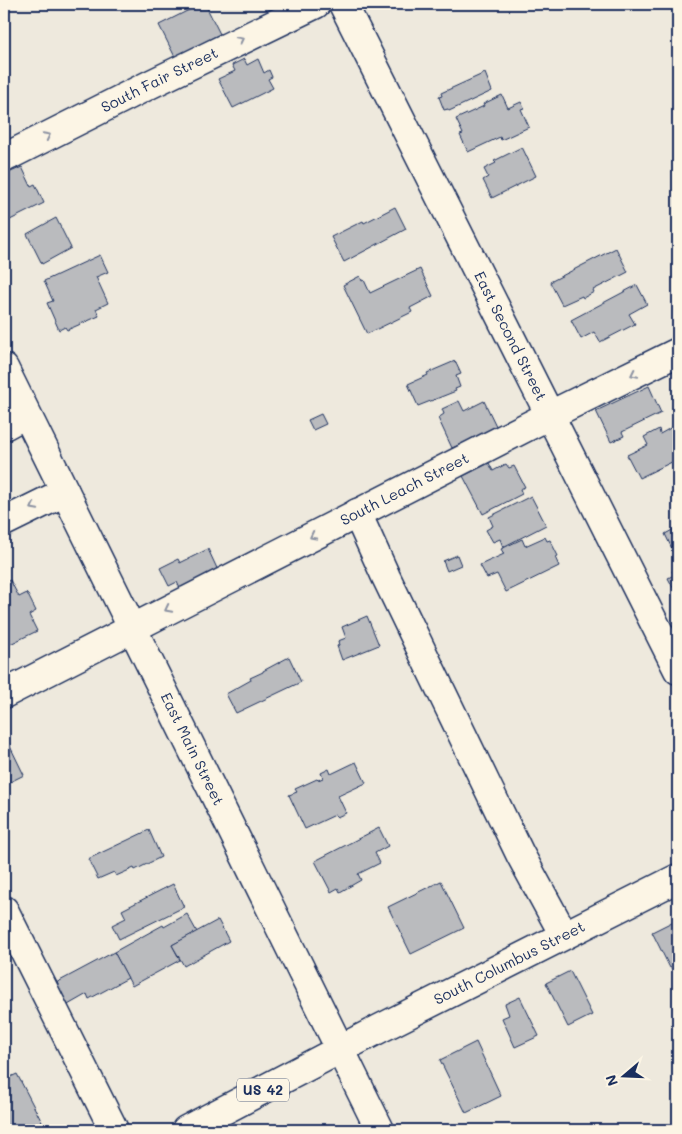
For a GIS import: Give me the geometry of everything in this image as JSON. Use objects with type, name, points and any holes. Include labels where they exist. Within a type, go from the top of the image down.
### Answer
[{"type":"street","name":"South Fair Street","points":[[4,158],[316,4]]},
{"type":"street","name":"East Second Street","points":[[343,4],[678,670]]},
{"type":"street","name":"South Leach Street","points":[[4,694],[550,415],[678,352]]},
{"type":"street","name":"East Main Street","points":[[4,368],[15,420],[65,492],[380,1130]]},
{"type":"street","points":[[4,522],[65,492]]},
{"type":"street","points":[[357,514],[516,845],[564,935]]},
{"type":"street","name":"South Columbus Street","points":[[340,1050],[678,878]]},
{"type":"street","points":[[4,910],[114,1130]]},
{"type":"street","name":"US 42","points":[[186,1130],[340,1050]]},
{"type":"building","points":[[201,4],[205,4],[220,34],[175,57],[159,25]]},
{"type":"building","points":[[244,59],[247,65],[258,59],[264,73],[269,70],[272,77],[268,79],[273,88],[233,108],[218,79],[235,71],[232,65]]},
{"type":"building","points":[[485,73],[492,91],[449,111],[448,109],[444,110],[439,97],[442,96],[441,93]]},
{"type":"building","points":[[502,95],[508,108],[521,102],[524,108],[521,109],[529,127],[501,140],[500,137],[468,152],[460,135],[463,134],[456,119]]},
{"type":"building","points":[[522,147],[536,176],[492,198],[483,180],[488,177],[484,169],[496,163],[494,161]]},
{"type":"building","points":[[22,167],[31,186],[35,184],[44,203],[4,223],[4,175]]},
{"type":"building","points":[[395,207],[406,229],[344,262],[331,237]]},
{"type":"building","points":[[56,218],[71,248],[42,264],[27,234]]},
{"type":"building","points":[[616,248],[628,272],[593,290],[594,292],[583,298],[582,296],[562,305],[550,282]]},
{"type":"building","points":[[100,255],[108,272],[96,277],[108,303],[96,309],[99,316],[67,330],[65,327],[59,330],[47,303],[53,301],[44,281]]},
{"type":"building","points":[[420,269],[433,296],[410,308],[412,312],[367,334],[343,285],[360,276],[370,293]]},
{"type":"building","points":[[637,285],[647,304],[629,314],[635,324],[600,342],[594,332],[581,339],[571,320]]},
{"type":"building","points":[[455,361],[461,374],[456,376],[460,387],[455,389],[456,391],[418,406],[408,384],[428,375],[427,373]]},
{"type":"building","points":[[649,386],[661,413],[622,432],[624,436],[611,442],[596,411]]},
{"type":"building","points":[[459,401],[464,411],[484,401],[498,430],[462,452],[459,445],[452,448],[438,418],[444,414],[442,409]]},
{"type":"building","points":[[321,414],[326,424],[313,430],[308,420]]},
{"type":"building","points":[[674,426],[678,434],[678,459],[639,478],[627,455],[648,445],[644,437],[659,429],[660,434]]},
{"type":"building","points":[[489,463],[493,471],[506,464],[509,468],[514,466],[525,487],[520,489],[522,494],[483,514],[463,476]]},
{"type":"building","points":[[531,496],[546,525],[503,547],[500,539],[493,542],[486,530],[493,526],[489,517]]},
{"type":"building","points":[[678,527],[678,553],[675,555],[665,534]]},
{"type":"building","points":[[545,537],[547,541],[550,540],[558,556],[555,557],[559,566],[506,592],[497,574],[487,578],[480,565],[504,554],[501,549],[522,539],[525,546]]},
{"type":"building","points":[[208,549],[221,577],[182,593],[177,582],[169,586],[160,568],[178,559],[180,563]]},
{"type":"building","points":[[457,555],[461,565],[447,571],[443,561]]},
{"type":"building","points":[[678,568],[678,597],[668,578],[674,575],[672,571]]},
{"type":"building","points":[[10,580],[19,597],[27,593],[36,611],[29,615],[37,631],[4,647],[4,583]]},
{"type":"building","points":[[367,616],[379,645],[342,660],[337,646],[339,645],[338,641],[346,638],[342,627]]},
{"type":"building","points":[[289,657],[301,682],[236,713],[226,694],[251,680],[250,678]]},
{"type":"building","points":[[4,737],[24,775],[4,785]]},
{"type":"building","points":[[356,762],[366,783],[338,796],[346,813],[337,817],[335,815],[305,829],[289,795],[297,792],[295,789],[323,778],[321,773],[329,769],[331,774]]},
{"type":"building","points":[[379,828],[388,846],[375,853],[380,863],[358,874],[361,880],[340,892],[338,888],[331,892],[315,861]]},
{"type":"building","points":[[149,830],[161,857],[135,870],[134,868],[116,876],[114,872],[98,879],[88,859]]},
{"type":"building","points":[[441,881],[464,928],[411,954],[388,907]]},
{"type":"building","points":[[173,884],[184,907],[119,939],[112,925],[126,918],[122,910]]},
{"type":"building","points":[[187,914],[197,932],[172,945],[180,960],[132,986],[114,952]]},
{"type":"building","points":[[678,919],[678,964],[670,968],[652,932]]},
{"type":"building","points":[[218,920],[229,941],[184,966],[172,945]]},
{"type":"building","points":[[114,952],[128,978],[89,999],[87,994],[66,1006],[54,984]]},
{"type":"building","points":[[570,971],[592,1015],[568,1027],[546,983]]},
{"type":"building","points":[[520,997],[539,1036],[515,1047],[502,1018],[509,1015],[505,1004]]},
{"type":"building","points":[[476,1042],[501,1096],[466,1113],[440,1060]]},
{"type":"building","points":[[17,1074],[46,1130],[4,1130],[4,1080]]}]
